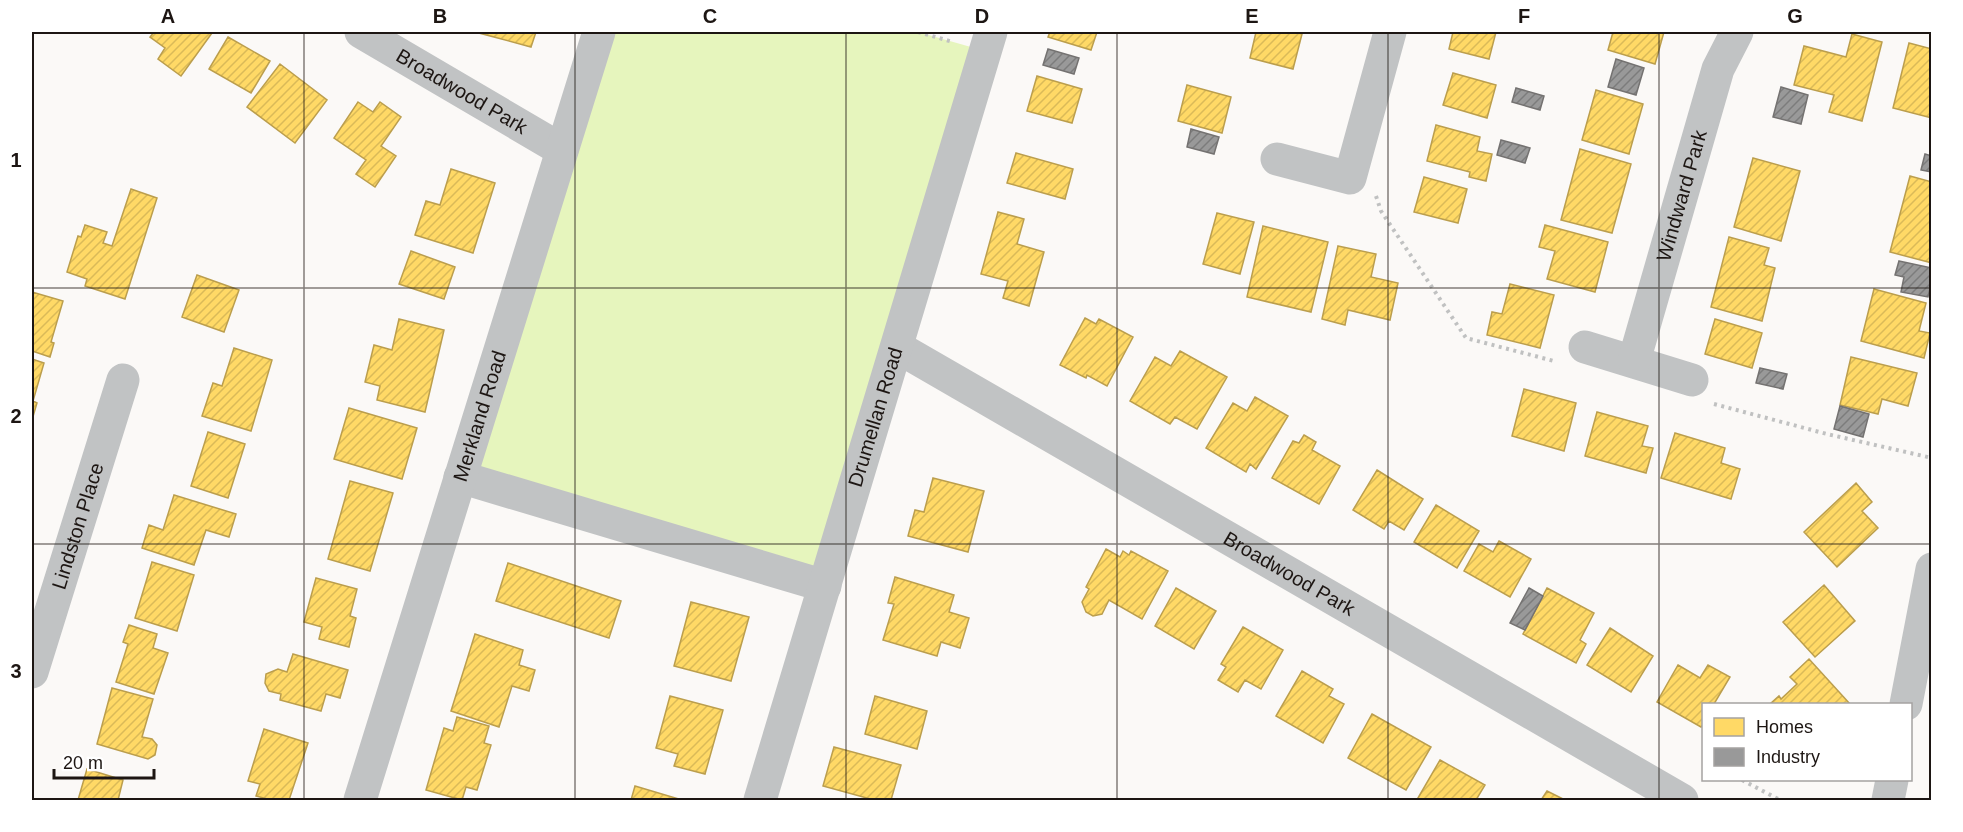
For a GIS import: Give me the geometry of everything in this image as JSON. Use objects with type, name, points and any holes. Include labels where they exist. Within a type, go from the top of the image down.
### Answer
[{"type":"street","name":"Broadwood Park","points":[[361,32],[562,150]]},
{"type":"street","name":"Merkland Road","points":[[360,801],[599,32]]},
{"type":"street","name":"Drumellan Road","points":[[760,801],[991,32]]},
{"type":"street","points":[[1277,159],[1361,181],[1390,32]]},
{"type":"street","name":"Windward Park","points":[[1634,361],[1718,69],[1737,32]]},
{"type":"street","points":[[1585,347],[1692,380]]},
{"type":"street","name":"Broadwood Park","points":[[897,348],[1682,801]]},
{"type":"street","name":"Lindston Place","points":[[32,672],[123,380]]},
{"type":"street","points":[[460,477],[825,586]]},
{"type":"street","points":[[1906,703],[1932,569]]},
{"type":"street","points":[[1887,801],[1892,781]]},
{"type":"path","points":[[1361,181],[1466,338],[1564,363],[1585,347]]},
{"type":"path","points":[[1692,380],[1707,402],[1827,434],[1932,458]]},
{"type":"path","points":[[1744,781],[1780,801]]},
{"type":"green space","points":[[599,32],[918,32],[985,51],[825,586],[460,477]]},
{"type":"building: Homes","points":[[154,32],[212,33],[181,76],[158,59],[165,48],[150,37]]},
{"type":"building: Homes","points":[[480,32],[536,32],[531,47]]},
{"type":"building: Homes","points":[[1050,32],[1097,32],[1091,50],[1048,37]]},
{"type":"building: Homes","points":[[1256,32],[1302,34],[1293,69],[1250,58]]},
{"type":"building: Homes","points":[[1453,32],[1496,32],[1489,59],[1449,49]]},
{"type":"building: Homes","points":[[1613,32],[1664,32],[1655,64],[1608,50]]},
{"type":"building: Homes","points":[[1852,34],[1882,42],[1862,121],[1829,112],[1834,95],[1794,85],[1804,46],[1846,57]]},
{"type":"building: Homes","points":[[228,37],[270,61],[251,93],[209,69]]},
{"type":"building: Homes","points":[[1909,43],[1932,49],[1932,118],[1893,108]]},
{"type":"building: Homes","points":[[280,64],[327,100],[295,143],[247,107]]},
{"type":"building: Homes","points":[[1453,73],[1496,85],[1487,118],[1443,105]]},
{"type":"building: Homes","points":[[1037,76],[1082,89],[1072,123],[1027,111]]},
{"type":"building: Homes","points":[[1187,85],[1231,97],[1222,133],[1178,121]]},
{"type":"building: Homes","points":[[1596,90],[1643,104],[1629,154],[1582,140]]},
{"type":"building: Homes","points":[[358,102],[373,112],[380,102],[401,117],[381,146],[396,156],[375,187],[356,174],[366,160],[334,138]]},
{"type":"building: Homes","points":[[1436,125],[1480,137],[1477,151],[1492,154],[1486,181],[1469,177],[1470,172],[1427,161]]},
{"type":"building: Homes","points":[[1580,149],[1631,164],[1612,233],[1561,220]]},
{"type":"building: Homes","points":[[1016,153],[1073,169],[1065,199],[1007,183]]},
{"type":"building: Homes","points":[[1753,158],[1800,171],[1781,241],[1734,227]]},
{"type":"building: Homes","points":[[451,169],[495,183],[473,253],[415,235],[426,201],[440,205]]},
{"type":"building: Homes","points":[[1910,176],[1932,182],[1932,263],[1890,252]]},
{"type":"building: Homes","points":[[1424,177],[1467,189],[1458,223],[1414,212]]},
{"type":"building: Homes","points":[[131,189],[157,198],[125,299],[85,286],[87,279],[67,272],[78,236],[81,237],[85,225],[107,232],[103,243],[112,246]]},
{"type":"building: Homes","points":[[998,212],[1024,219],[1017,244],[1044,252],[1029,306],[1003,298],[1008,281],[981,274]]},
{"type":"building: Homes","points":[[1217,213],[1254,222],[1240,274],[1203,264]]},
{"type":"building: Homes","points":[[1545,225],[1608,242],[1595,292],[1547,279],[1555,251],[1539,247]]},
{"type":"building: Homes","points":[[1263,226],[1328,242],[1311,312],[1247,297]]},
{"type":"building: Homes","points":[[1729,237],[1769,248],[1764,265],[1775,268],[1762,321],[1711,307]]},
{"type":"building: Homes","points":[[1338,246],[1376,254],[1371,277],[1398,283],[1390,320],[1348,310],[1345,325],[1322,319]]},
{"type":"building: Homes","points":[[411,251],[455,267],[444,299],[399,284]]},
{"type":"building: Homes","points":[[197,275],[239,290],[224,332],[182,317]]},
{"type":"building: Homes","points":[[1510,284],[1554,295],[1540,348],[1487,335],[1492,312],[1502,314]]},
{"type":"building: Homes","points":[[1874,289],[1926,303],[1919,331],[1930,333],[1924,358],[1861,341]]},
{"type":"building: Homes","points":[[32,292],[63,301],[51,342],[54,343],[50,357],[32,351]]},
{"type":"building: Homes","points":[[1085,318],[1096,324],[1099,319],[1133,337],[1107,386],[1087,375],[1086,378],[1060,365]]},
{"type":"building: Homes","points":[[399,319],[444,330],[425,412],[377,400],[380,386],[365,382],[374,345],[392,350]]},
{"type":"building: Homes","points":[[1715,319],[1762,333],[1752,368],[1705,354]]},
{"type":"building: Homes","points":[[234,348],[272,360],[251,431],[202,416],[213,383],[222,386]]},
{"type":"building: Homes","points":[[1180,351],[1227,377],[1197,429],[1175,417],[1170,424],[1130,401],[1155,357],[1171,366]]},
{"type":"building: Homes","points":[[1851,357],[1917,373],[1908,406],[1882,399],[1878,414],[1840,405]]},
{"type":"building: Homes","points":[[32,359],[44,363],[33,401],[37,403],[32,420]]},
{"type":"building: Homes","points":[[1524,389],[1576,403],[1564,451],[1512,436]]},
{"type":"building: Homes","points":[[1255,397],[1288,416],[1256,469],[1250,464],[1246,472],[1206,448],[1233,403],[1247,411]]},
{"type":"building: Homes","points":[[349,408],[417,428],[402,479],[334,459]]},
{"type":"building: Homes","points":[[1597,412],[1648,426],[1642,446],[1653,448],[1646,473],[1585,456]]},
{"type":"building: Homes","points":[[208,432],[245,444],[228,498],[191,486]]},
{"type":"building: Homes","points":[[1675,433],[1725,448],[1721,463],[1740,469],[1731,499],[1661,478]]},
{"type":"building: Homes","points":[[1304,435],[1316,442],[1312,450],[1340,466],[1319,504],[1272,478],[1293,441],[1299,443]]},
{"type":"building: Homes","points":[[1377,470],[1423,499],[1404,530],[1389,521],[1384,529],[1353,510]]},
{"type":"building: Homes","points":[[933,478],[984,491],[968,552],[908,536],[915,510],[924,512]]},
{"type":"building: Homes","points":[[350,481],[393,493],[370,571],[328,559]]},
{"type":"building: Homes","points":[[1856,483],[1872,502],[1862,511],[1878,528],[1837,567],[1804,532]]},
{"type":"building: Homes","points":[[174,495],[236,514],[229,537],[206,530],[194,565],[142,548],[149,525],[163,530]]},
{"type":"building: Homes","points":[[1436,505],[1479,531],[1457,568],[1414,542]]},
{"type":"building: Homes","points":[[1499,541],[1531,559],[1510,597],[1464,571],[1479,544],[1493,552]]},
{"type":"building: Homes","points":[[1106,549],[1120,557],[1123,551],[1129,555],[1131,551],[1168,571],[1142,619],[1109,600],[1102,614],[1093,616],[1086,612],[1082,602],[1089,589],[1086,587]]},
{"type":"building: Homes","points":[[152,562],[194,575],[177,631],[135,618]]},
{"type":"building: Homes","points":[[508,563],[621,601],[609,638],[496,601]]},
{"type":"building: Homes","points":[[895,577],[954,595],[949,612],[969,618],[960,648],[941,642],[937,656],[883,640],[894,604],[888,603]]},
{"type":"building: Homes","points":[[316,578],[357,589],[350,616],[356,618],[349,647],[319,639],[322,627],[304,622]]},
{"type":"building: Homes","points":[[1824,585],[1855,621],[1815,657],[1783,622]]},
{"type":"building: Homes","points":[[1176,588],[1216,611],[1194,649],[1155,626]]},
{"type":"building: Homes","points":[[1547,588],[1594,613],[1580,640],[1586,644],[1576,663],[1523,634]]},
{"type":"building: Homes","points":[[691,602],[749,617],[731,681],[674,666]]},
{"type":"building: Homes","points":[[129,625],[157,634],[153,648],[168,653],[154,694],[116,682],[128,644],[123,642]]},
{"type":"building: Homes","points":[[1243,627],[1283,650],[1261,689],[1245,680],[1238,692],[1218,680],[1226,667],[1221,664]]},
{"type":"building: Homes","points":[[1610,628],[1653,656],[1631,692],[1587,665]]},
{"type":"building: Homes","points":[[475,634],[523,650],[519,665],[535,670],[529,691],[512,686],[499,727],[451,711]]},
{"type":"building: Homes","points":[[293,654],[348,670],[340,698],[326,694],[321,711],[280,700],[281,694],[269,691],[265,683],[266,674],[278,669],[287,672]]},
{"type":"building: Homes","points":[[1809,659],[1849,703],[1771,703],[1779,696],[1781,699],[1797,684],[1790,677]]},
{"type":"building: Homes","points":[[1678,665],[1700,678],[1708,665],[1730,677],[1715,703],[1702,703],[1701,727],[1657,702]]},
{"type":"building: Homes","points":[[1302,671],[1333,689],[1329,696],[1344,704],[1323,743],[1276,716]]},
{"type":"building: Homes","points":[[112,688],[153,699],[142,737],[152,739],[157,745],[155,755],[148,759],[97,744]]},
{"type":"building: Homes","points":[[670,696],[723,710],[705,774],[674,766],[678,754],[656,748]]},
{"type":"building: Homes","points":[[875,696],[927,711],[917,749],[865,734]]},
{"type":"building: Homes","points":[[1372,714],[1431,747],[1406,790],[1348,758]]},
{"type":"building: Homes","points":[[457,717],[489,726],[484,743],[491,745],[477,790],[466,787],[462,800],[426,790],[444,728],[453,731]]},
{"type":"building: Homes","points":[[264,729],[308,743],[289,800],[271,800],[256,796],[260,784],[248,781]]},
{"type":"building: Homes","points":[[834,747],[901,765],[891,800],[874,800],[823,786]]},
{"type":"building: Homes","points":[[1440,760],[1485,785],[1476,800],[1423,800],[1418,798]]},
{"type":"building: Homes","points":[[87,769],[123,780],[118,800],[78,800]]},
{"type":"building: Homes","points":[[635,786],[682,800],[631,800]]},
{"type":"building: Homes","points":[[1547,791],[1565,800],[1541,800]]},
{"type":"building: Industry","points":[[1048,49],[1079,58],[1074,74],[1043,65]]},
{"type":"building: Industry","points":[[1616,59],[1644,68],[1636,95],[1608,87]]},
{"type":"building: Industry","points":[[1781,87],[1808,95],[1801,124],[1773,117]]},
{"type":"building: Industry","points":[[1516,88],[1544,96],[1540,110],[1512,102]]},
{"type":"building: Industry","points":[[1191,129],[1219,137],[1214,154],[1187,147]]},
{"type":"building: Industry","points":[[1501,140],[1530,148],[1525,163],[1497,155]]},
{"type":"building: Industry","points":[[1925,154],[1932,156],[1932,172],[1921,170]]},
{"type":"building: Industry","points":[[1899,261],[1932,268],[1928,297],[1901,292],[1904,277],[1895,275]]},
{"type":"building: Industry","points":[[1760,368],[1787,374],[1783,389],[1756,383]]},
{"type":"building: Industry","points":[[1840,406],[1869,414],[1863,437],[1834,429]]},
{"type":"building: Industry","points":[[1529,588],[1543,596],[1525,630],[1510,623]]}]
